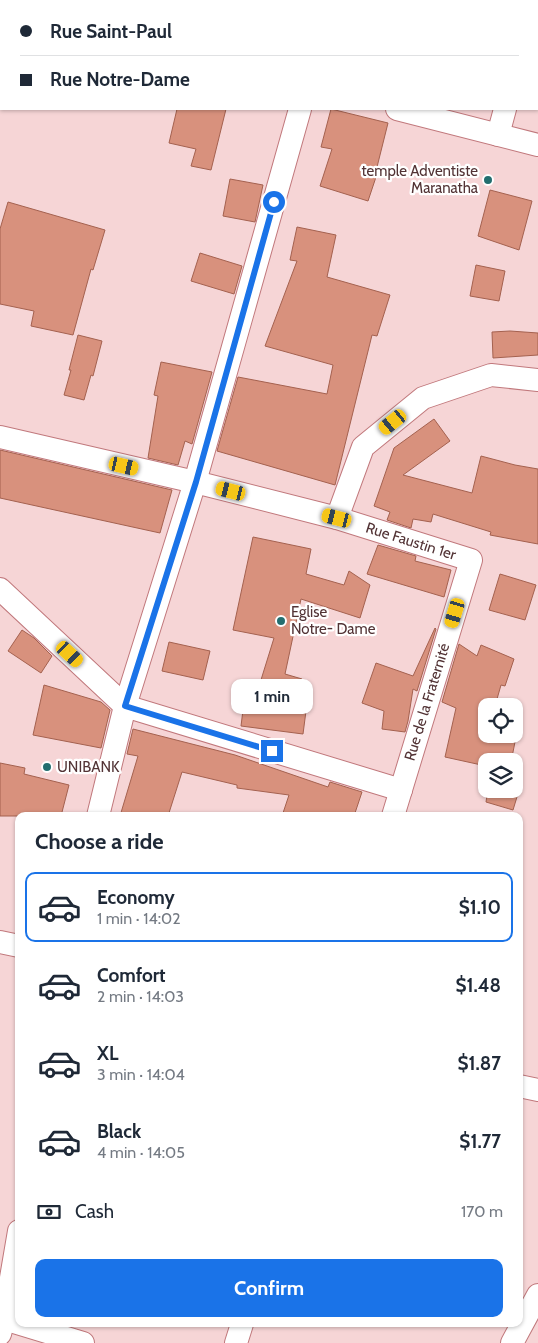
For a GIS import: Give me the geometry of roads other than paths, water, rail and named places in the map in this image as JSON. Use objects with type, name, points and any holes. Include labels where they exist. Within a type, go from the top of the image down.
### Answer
[{"type":"street","points":[[99,812],[125,706],[196,482],[300,110]]},
{"type":"street","points":[[401,110],[538,145]]},
{"type":"street","points":[[498,135],[505,110]]},
{"type":"street","points":[[337,518],[363,446],[423,398],[491,375],[538,380]]},
{"type":"street","name":"Rue Faustin 1er","points":[[0,437],[196,482],[337,518],[471,560]]},
{"type":"street","name":"Rue de la Fraternité","points":[[394,812],[471,560]]},
{"type":"street","points":[[0,588],[125,706],[400,790]]},
{"type":"street","points":[[0,942],[15,945]]},
{"type":"street","points":[[523,1087],[538,1090]]},
{"type":"street","points":[[15,1253],[2,1326],[82,1343]]},
{"type":"street","points":[[523,1323],[538,1295]]},
{"type":"street","points":[[236,1343],[241,1327]]},
{"type":"street","points":[[512,1343],[521,1327]]},
{"type":"place","name":"temple Adventiste Maranatha","points":[[488,180]]},
{"type":"place","name":"Eglise Notre- Dame","points":[[281,621]]},
{"type":"place","name":"UNIBANK","points":[[47,767]]}]
